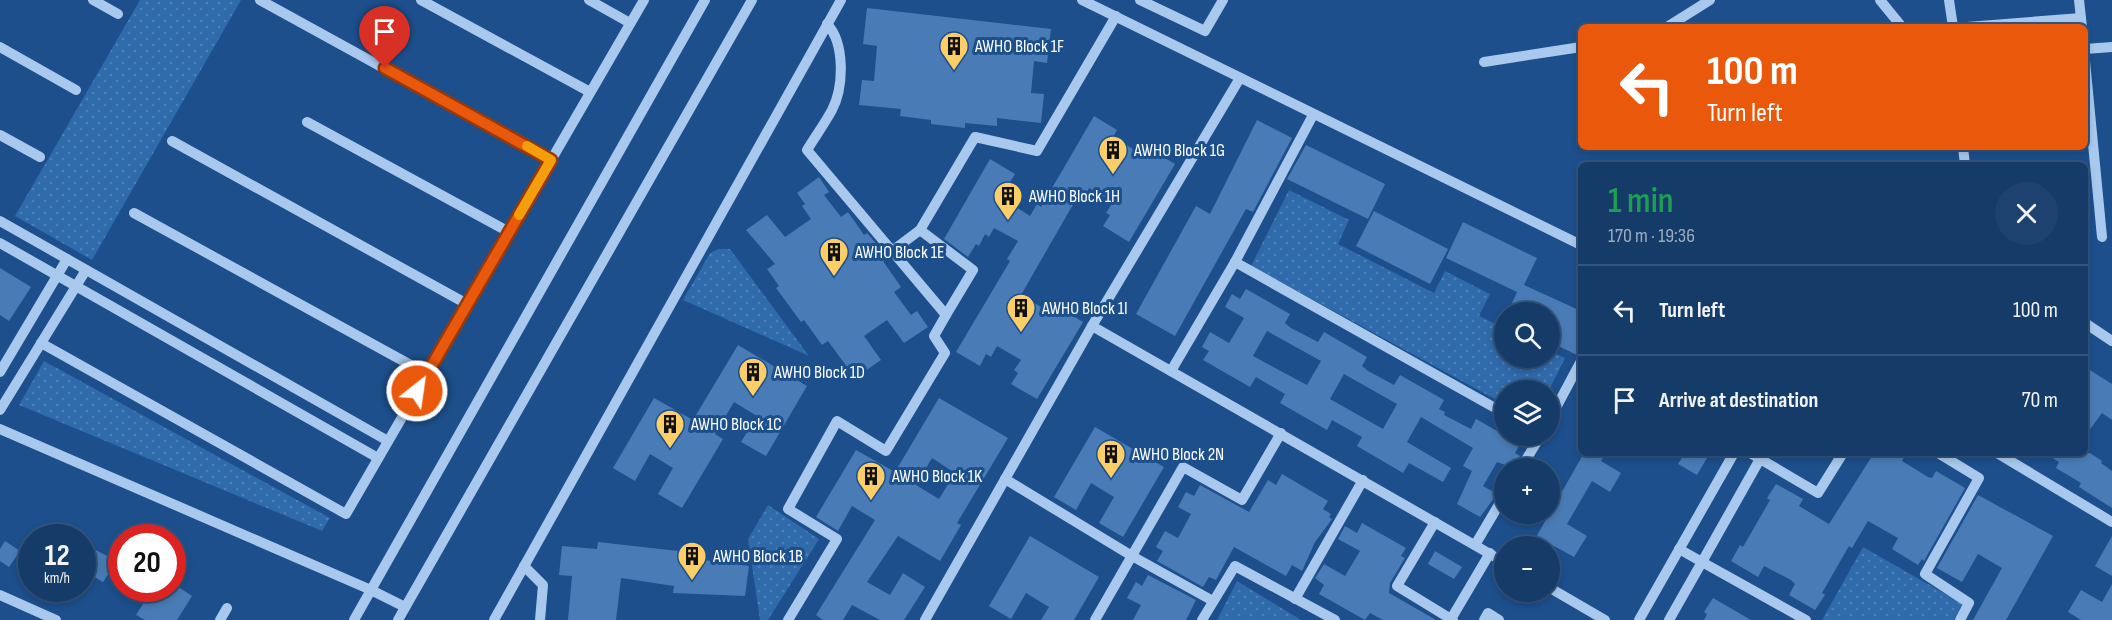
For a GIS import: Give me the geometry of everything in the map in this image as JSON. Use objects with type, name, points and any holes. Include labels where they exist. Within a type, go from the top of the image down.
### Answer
[{"type":"street","points":[[93,0],[118,14]]},
{"type":"street","points":[[260,0],[551,160]]},
{"type":"street","points":[[421,0],[590,92]]},
{"type":"street","points":[[589,0],[630,23]]},
{"type":"street","points":[[41,343],[346,514],[644,0]]},
{"type":"street","points":[[354,620],[705,0]]},
{"type":"street","points":[[398,620],[752,0]]},
{"type":"street","points":[[494,620],[841,0]]},
{"type":"street","points":[[1082,0],[1578,244]]},
{"type":"street","points":[[1140,0],[1205,31],[1222,0]]},
{"type":"street","points":[[1672,24],[1710,0]]},
{"type":"street","points":[[1880,0],[1900,24]]},
{"type":"street","points":[[1950,0],[1953,24]]},
{"type":"street","points":[[2052,24],[2081,23],[2079,0]]},
{"type":"street","points":[[892,251],[920,230],[975,137],[1037,152],[1116,16]]},
{"type":"street","points":[[827,24],[836,34],[841,64],[833,107],[807,150],[946,315]]},
{"type":"street","points":[[0,47],[76,90]]},
{"type":"street","points":[[1484,62],[1578,47]]},
{"type":"street","points":[[2088,49],[2112,47]]},
{"type":"street","points":[[925,620],[1092,326],[1240,78]]},
{"type":"street","points":[[2088,91],[2102,237]]},
{"type":"street","points":[[1171,371],[1235,262],[1313,115]]},
{"type":"street","points":[[307,122],[509,232]]},
{"type":"street","points":[[0,135],[40,157]]},
{"type":"street","points":[[172,141],[467,304]]},
{"type":"street","points":[[134,213],[427,374]]},
{"type":"street","points":[[0,221],[388,441]]},
{"type":"street","points":[[788,620],[837,539],[788,510],[837,422],[886,451],[945,353],[934,336],[974,270],[920,230]]},
{"type":"street","points":[[0,243],[378,458]]},
{"type":"street","points":[[0,372],[67,259]]},
{"type":"street","points":[[1235,262],[1494,407]]},
{"type":"street","points":[[0,410],[86,270]]},
{"type":"street","points":[[2088,325],[2112,341]]},
{"type":"street","points":[[1092,326],[1494,556]]},
{"type":"street","points":[[1560,400],[1578,367]]},
{"type":"street","points":[[0,429],[371,590],[405,607]]},
{"type":"street","points":[[1095,620],[1183,467],[1242,500],[1281,433]]},
{"type":"street","points":[[1639,620],[1732,456]]},
{"type":"street","points":[[1669,620],[1702,562],[1755,456],[1818,493],[1841,456]]},
{"type":"street","points":[[1943,456],[1979,478],[1925,574],[1969,603],[1960,620]]},
{"type":"street","points":[[2002,456],[2112,522]]},
{"type":"street","points":[[1005,479],[1132,556],[1213,601]]},
{"type":"street","points":[[1296,598],[1363,480]]},
{"type":"street","points":[[1475,545],[1494,513]]},
{"type":"street","points":[[1436,522],[1397,586],[1452,619],[1490,554]]},
{"type":"street","points":[[1679,549],[1806,620]]},
{"type":"street","points":[[524,566],[543,585],[540,620]]},
{"type":"street","points":[[1202,620],[1235,566],[1335,620]]},
{"type":"street","points":[[1560,594],[1605,620]]},
{"type":"street","points":[[0,595],[54,620]]},
{"type":"street","points":[[220,620],[227,608]]},
{"type":"street","points":[[1484,620],[1488,613],[1499,620]]},
{"type":"shaded area","points":[[140,0],[241,0],[92,260],[15,216]]},
{"type":"shaded area","points":[[1289,190],[1349,220],[1338,244],[1434,293],[1445,271],[1490,294],[1479,316],[1494,323],[1494,368],[1560,368],[1554,380],[1494,380],[1494,399],[1251,266]]},
{"type":"shaded area","points":[[719,249],[730,249],[809,356],[683,300],[710,253]]},
{"type":"shaded area","points":[[1560,356],[1565,358],[1560,368]]},
{"type":"shaded area","points":[[44,361],[330,518],[322,531],[19,405]]},
{"type":"shaded area","points":[[768,505],[819,539],[768,620],[760,620],[748,539]]},
{"type":"shaded area","points":[[1863,547],[1963,604],[1954,620],[1822,620]]},
{"type":"shaded area","points":[[1237,581],[1301,620],[1217,620]]},
{"type":"building","name":"AWHO Block 1F","points":[[867,8],[1051,29],[1047,63],[1034,61],[1031,93],[1044,94],[1041,123],[997,118],[997,126],[965,123],[965,128],[931,124],[931,120],[900,116],[901,109],[859,105],[862,80],[874,81],[877,46],[863,44]]},
{"type":"building","points":[[1094,116],[1117,130],[1113,137],[1143,155],[1148,148],[1175,164],[1129,242],[1103,226],[1110,215],[1106,213],[1113,202],[1089,188],[1083,199],[1079,196],[1071,208],[1021,295],[1051,313],[1055,305],[1083,322],[1037,399],[1011,384],[1018,373],[1014,370],[1021,360],[997,346],[991,357],[986,354],[980,366],[956,352],[1010,261],[1007,259],[1018,241],[994,228],[989,237],[985,234],[979,246],[976,244],[968,257],[944,239],[990,159],[1015,174],[1007,187],[1011,189],[1005,200],[1030,216],[1037,204],[1041,207]]},
{"type":"building","points":[[1257,120],[1292,138],[1253,212],[1246,209],[1175,336],[1136,314],[1196,206],[1210,214]]},
{"type":"building","points":[[1306,145],[1385,184],[1368,219],[1287,179]]},
{"type":"building","name":"AWHO Block 1E","points":[[819,177],[829,192],[824,195],[841,217],[848,212],[864,235],[867,233],[886,255],[888,258],[883,261],[901,287],[894,292],[911,315],[917,311],[928,327],[904,343],[887,320],[864,336],[881,360],[855,378],[828,341],[822,345],[804,320],[801,322],[776,288],[779,286],[767,269],[775,264],[746,230],[767,215],[785,237],[811,219],[802,206],[805,204],[797,193]]},
{"type":"building","points":[[1374,211],[1448,249],[1430,284],[1356,246]]},
{"type":"building","points":[[1463,222],[1537,258],[1524,285],[1578,310],[1578,355],[1560,347],[1560,302],[1512,302],[1517,292],[1446,258]]},
{"type":"building","points":[[0,268],[31,287],[9,321],[0,315]]},
{"type":"building","points":[[1246,289],[1290,314],[1285,323],[1291,328],[1318,342],[1324,332],[1367,357],[1362,366],[1368,371],[1394,385],[1400,375],[1444,400],[1439,409],[1445,412],[1444,415],[1471,429],[1476,419],[1494,429],[1494,446],[1519,446],[1515,453],[1520,456],[1519,458],[1494,458],[1494,467],[1483,486],[1494,492],[1494,498],[1480,517],[1457,504],[1472,471],[1463,466],[1473,448],[1421,417],[1407,442],[1451,468],[1443,482],[1409,463],[1403,473],[1357,446],[1362,437],[1332,420],[1327,430],[1280,403],[1285,394],[1256,377],[1250,387],[1203,360],[1209,351],[1202,347],[1210,332],[1229,343],[1244,318],[1225,307],[1232,294],[1240,299]],"holes":[[[1267,331],[1321,361],[1307,385],[1253,356]],[[1344,374],[1397,404],[1383,429],[1330,399]]]},
{"type":"building","points":[[738,345],[807,386],[766,456],[741,442],[757,416],[734,402],[715,434],[723,439],[682,508],[658,494],[673,468],[650,454],[635,481],[613,468],[654,398],[693,420]]},
{"type":"building","points":[[2088,369],[2112,384],[2112,420],[2102,413],[2088,432]]},
{"type":"building","points":[[939,398],[1008,438],[957,523],[961,525],[940,561],[898,536],[867,582],[890,595],[903,573],[925,587],[904,620],[880,620],[852,605],[843,620],[823,620],[816,615],[875,520],[852,506],[838,531],[816,517],[856,450],[895,472]],"holes":[[[932,458],[955,473],[939,499],[916,485]]]},
{"type":"building","name":"AWHO Block 2N","points":[[1095,427],[1164,467],[1123,537],[1099,523],[1114,497],[1091,483],[1076,510],[1054,497]]},
{"type":"building","points":[[2090,453],[2102,461],[2101,463],[2112,471],[2112,508],[2079,487],[2081,483],[2056,468],[2059,462],[2049,456],[2088,456]]},
{"type":"building","points":[[1582,456],[1604,456],[1601,461],[1621,473],[1610,492],[1592,481],[1567,524],[1587,536],[1574,557],[1560,549],[1560,536],[1537,536],[1544,524],[1560,524],[1560,495]]},
{"type":"building","points":[[1683,456],[1708,456],[1697,475],[1678,464]]},
{"type":"building","points":[[1872,456],[1904,456],[1902,461],[1928,477],[1932,478],[1936,471],[1965,488],[1924,561],[1922,559],[1918,565],[1892,549],[1898,538],[1868,521],[1852,548],[1849,546],[1815,610],[1789,595],[1795,584],[1791,580],[1764,566],[1758,577],[1731,561],[1740,545],[1743,547],[1770,500],[1767,498],[1776,484],[1803,499],[1799,506],[1829,524]]},
{"type":"building","points":[[1282,474],[1328,501],[1323,509],[1331,514],[1329,517],[1332,519],[1315,542],[1302,571],[1292,565],[1286,576],[1234,547],[1216,580],[1209,577],[1203,587],[1157,561],[1163,551],[1156,547],[1165,531],[1178,538],[1191,514],[1178,507],[1186,492],[1194,496],[1200,485],[1249,512],[1268,480],[1276,485]]},
{"type":"building","points":[[1978,495],[2053,536],[2006,620],[1973,620],[2002,568],[1978,554],[1962,582],[1937,568]]},
{"type":"building","points":[[1362,523],[1406,548],[1401,556],[1405,558],[1390,583],[1389,593],[1436,620],[1383,620],[1370,613],[1365,620],[1319,594],[1324,585],[1315,578],[1324,564],[1345,576],[1360,551],[1338,539],[1345,526],[1357,533]]},
{"type":"building","points":[[1030,536],[1099,577],[1074,620],[1041,620],[1049,607],[1026,593],[1011,619],[989,606]]},
{"type":"building","points":[[2112,536],[2112,576],[2095,566]]},
{"type":"building","points":[[5,541],[18,550],[18,554],[9,567],[0,561],[0,549]]},
{"type":"building","name":"AWHO Block 1B","points":[[598,542],[705,554],[704,560],[749,566],[745,596],[673,593],[674,586],[621,578],[616,620],[568,620],[572,576],[559,575],[562,546],[597,549]]},
{"type":"building","points":[[96,550],[108,556],[108,574],[103,582],[96,578]]},
{"type":"building","points":[[1435,551],[1462,567],[1454,579],[1428,564]]},
{"type":"building","points":[[1148,575],[1196,600],[1186,620],[1133,620],[1141,605],[1127,598],[1136,582],[1142,586]]},
{"type":"building","points":[[2112,584],[2112,620],[2081,620],[2068,612],[2081,590],[2102,602]]},
{"type":"building","points":[[186,592],[192,596],[177,620],[145,620],[136,615],[144,602],[186,602]]},
{"type":"building","points":[[1713,598],[1751,620],[1704,620],[1707,614],[1704,612]]},
{"type":"slow traffic","points":[[519,215],[551,160],[527,146]]},
{"type":"place","name":"AWHO Block 1F","points":[[954,72]]},
{"type":"place","name":"AWHO Block 1G","points":[[1113,176]]},
{"type":"place","name":"AWHO Block 1H","points":[[1008,222]]},
{"type":"place","name":"AWHO Block 1E","points":[[834,278]]},
{"type":"place","name":"AWHO Block 1I","points":[[1021,334]]},
{"type":"place","name":"AWHO Block 1D","points":[[753,398]]},
{"type":"place","name":"AWHO Block 1C","points":[[670,450]]},
{"type":"place","name":"AWHO Block 2N","points":[[1111,480]]},
{"type":"place","name":"AWHO Block 1K","points":[[871,502]]},
{"type":"place","name":"AWHO Block 1B","points":[[692,582]]},
{"type":"route","points":[[385,68],[551,160],[417,391]]}]
